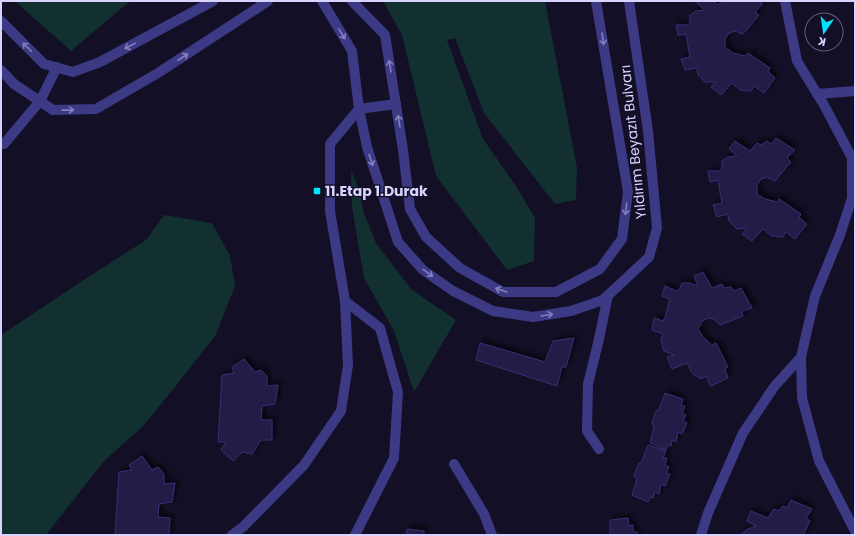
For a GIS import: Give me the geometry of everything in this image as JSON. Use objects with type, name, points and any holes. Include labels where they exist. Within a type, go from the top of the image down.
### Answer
[{"type":"street","points":[[1,21],[44,64],[73,72],[100,62],[213,1]]},
{"type":"street","points":[[1,70],[14,84],[54,110],[96,109],[158,74],[268,1]]},
{"type":"street","name":"Yıldırım Beyazıt Bulvarı","points":[[322,1],[352,50],[359,109],[367,147],[398,242],[423,270],[453,292],[493,311],[533,318],[571,311],[603,300],[649,257],[657,228],[648,131],[629,1]]},
{"type":"street","name":"Yıldırım Beyazıt Bulvarı","points":[[352,1],[385,35],[403,150],[410,209],[426,237],[460,268],[503,292],[556,292],[600,269],[622,239],[628,192],[596,1]]},
{"type":"street","points":[[784,1],[797,61],[852,158],[852,198],[840,235],[815,296],[801,357],[802,398],[819,461],[855,531]]},
{"type":"street","points":[[1,144],[4,144],[40,101],[57,67]]},
{"type":"street","points":[[817,94],[855,91]]},
{"type":"street","points":[[232,535],[243,527],[304,465],[341,411],[348,365],[345,301],[330,211],[330,144],[359,109],[396,104]]},
{"type":"street","points":[[600,449],[587,431],[588,384],[608,296]]},
{"type":"street","points":[[345,301],[380,328],[398,392],[394,458],[355,535]]},
{"type":"street","points":[[701,535],[708,513],[744,433],[774,387],[801,357]]},
{"type":"street","points":[[454,464],[484,514],[492,535]]},
{"type":"green space","points":[[15,1],[130,1],[71,51]]},
{"type":"green space","points":[[383,1],[545,1],[577,168],[576,200],[555,204],[484,113],[455,38],[447,40],[483,139],[516,186],[535,218],[534,261],[507,270],[436,176],[402,35]]},
{"type":"green space","points":[[351,169],[360,192],[363,211],[376,243],[411,289],[456,320],[414,392],[394,331],[364,278],[352,207]]},
{"type":"green space","points":[[164,215],[212,223],[230,256],[235,286],[215,336],[142,427],[104,461],[46,535],[1,535],[1,335],[146,240]]},
{"type":"building","points":[[698,1],[713,1],[718,5],[722,1],[758,1],[763,4],[755,12],[759,15],[743,34],[735,31],[729,33],[725,39],[725,47],[733,53],[745,56],[748,53],[770,68],[768,71],[775,78],[764,93],[754,86],[751,91],[740,90],[732,83],[721,95],[711,87],[716,82],[705,82],[698,75],[697,68],[685,70],[681,59],[690,57],[686,34],[678,35],[676,25],[688,25],[690,22],[690,15],[696,11],[705,10],[697,3]]},
{"type":"building","points":[[776,138],[795,150],[787,158],[791,162],[775,181],[767,177],[761,179],[757,185],[757,194],[765,199],[777,202],[779,199],[801,214],[799,217],[807,224],[795,239],[786,232],[783,237],[772,236],[763,229],[752,241],[742,234],[747,228],[737,229],[729,221],[728,214],[717,217],[713,205],[722,203],[718,180],[710,182],[708,171],[719,171],[722,168],[722,161],[728,157],[737,156],[729,149],[735,141],[750,151],[757,143],[761,145],[767,141],[771,144]]},
{"type":"building","points":[[703,272],[712,288],[722,284],[724,288],[731,287],[734,291],[741,288],[752,308],[742,311],[743,316],[720,325],[714,319],[708,318],[702,321],[698,329],[703,337],[712,345],[716,343],[728,367],[725,369],[728,378],[711,386],[706,376],[701,379],[692,373],[687,363],[672,369],[667,357],[674,355],[664,351],[661,340],[663,334],[652,330],[654,318],[663,321],[665,317],[670,299],[662,296],[665,286],[676,291],[679,290],[682,283],[690,283],[698,286],[694,276]]},
{"type":"building","points":[[574,338],[566,367],[562,367],[557,386],[476,360],[480,343],[545,362],[553,341]]},
{"type":"building","points":[[244,359],[255,372],[261,370],[267,376],[267,386],[278,385],[275,404],[262,406],[261,420],[272,420],[272,440],[261,440],[252,454],[243,452],[233,461],[221,450],[226,442],[218,442],[222,375],[234,373],[232,367]]},
{"type":"building","points":[[665,393],[683,399],[681,406],[685,406],[682,413],[686,415],[683,421],[687,423],[682,434],[678,432],[676,442],[672,440],[671,446],[668,445],[666,450],[650,443],[654,427],[652,423]]},
{"type":"building","points":[[648,445],[666,451],[663,458],[667,458],[665,465],[669,467],[666,473],[670,474],[665,486],[661,484],[659,494],[655,492],[653,498],[650,497],[648,502],[632,495],[637,479],[634,475],[639,463],[642,461]]},
{"type":"building","points":[[142,456],[152,470],[158,467],[164,474],[164,484],[175,483],[172,502],[159,504],[158,517],[170,518],[169,535],[115,535],[119,472],[132,470],[129,465]]},
{"type":"building","points":[[791,500],[812,509],[806,518],[810,521],[803,535],[742,534],[748,529],[756,526],[747,521],[751,511],[768,518],[774,509],[778,511],[783,506],[787,508]]},
{"type":"building","points":[[628,518],[629,526],[633,525],[633,532],[637,532],[637,535],[610,535],[610,520]]},
{"type":"building","points":[[407,529],[424,531],[424,535],[406,535]]},
{"type":"place","name":"11.Etap 1.Durak","points":[[317,191]]}]
